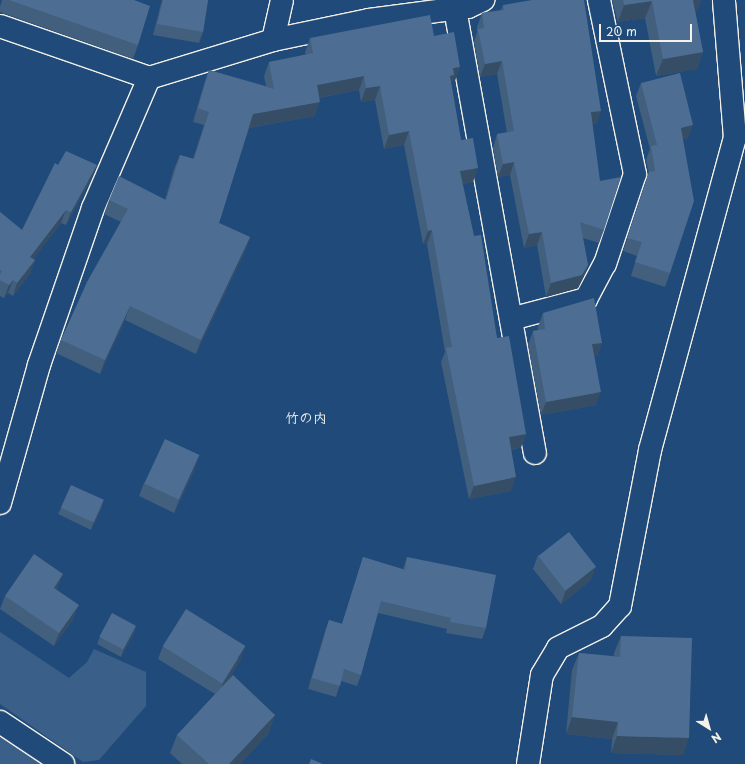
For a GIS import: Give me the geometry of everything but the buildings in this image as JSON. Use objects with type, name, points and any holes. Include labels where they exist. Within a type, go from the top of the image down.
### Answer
[{"type":"street","points":[[273,40],[282,0]]},
{"type":"street","points":[[0,26],[149,78],[273,40],[369,20],[455,9],[483,0]]},
{"type":"street","points":[[511,319],[586,299],[605,264],[635,174],[599,0]]},
{"type":"street","points":[[528,764],[542,675],[558,648],[602,626],[620,606],[650,450],[735,138],[724,0]]},
{"type":"street","points":[[455,9],[535,453]]},
{"type":"street","points":[[0,503],[39,365],[93,208],[149,78]]},
{"type":"street","points":[[0,722],[63,764]]},
{"type":"shaded area","points":[[0,632],[69,678],[87,662],[94,649],[146,672],[146,706],[99,760],[83,762],[0,704]]},
{"type":"shaded area","points":[[0,733],[45,764],[0,764]]},
{"type":"district","name":"竹の内","points":[[306,418]]}]
